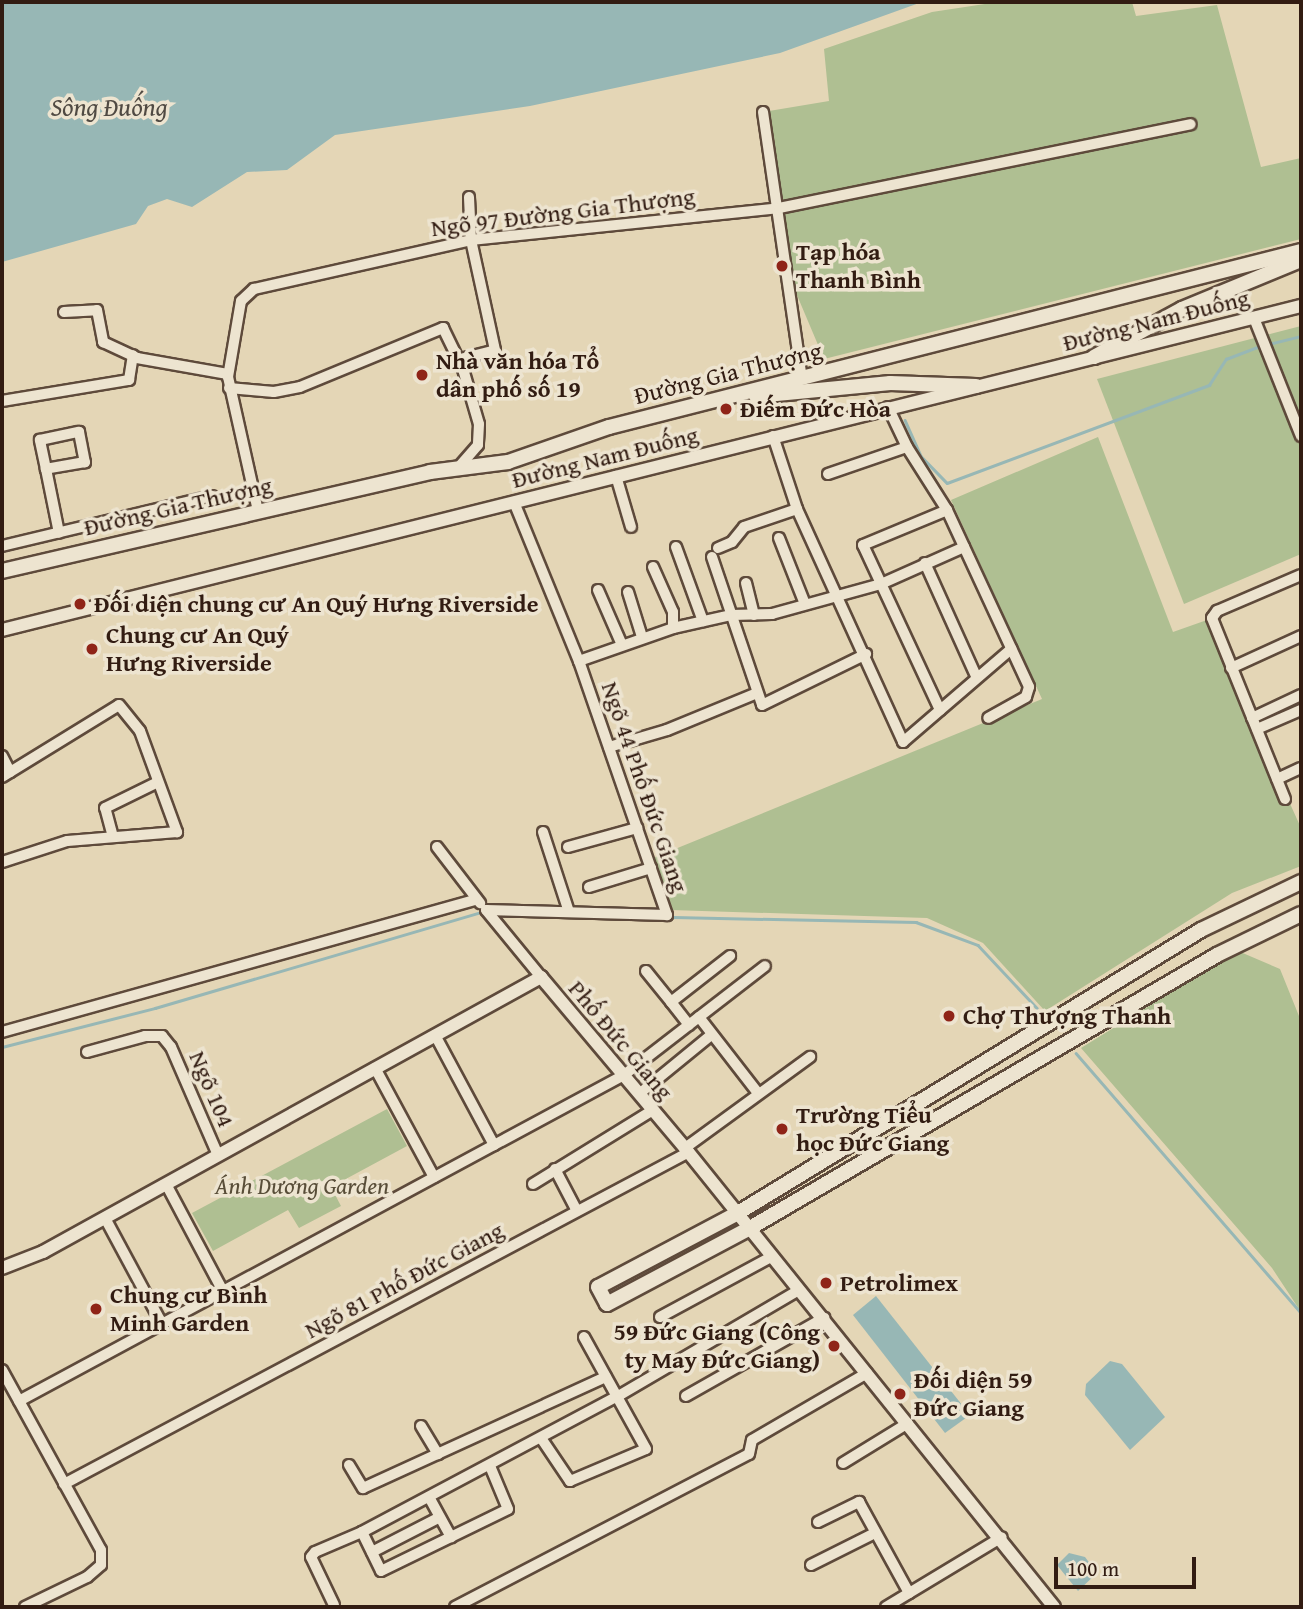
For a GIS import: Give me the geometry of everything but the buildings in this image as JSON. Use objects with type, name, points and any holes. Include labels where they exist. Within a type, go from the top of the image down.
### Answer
[{"type":"main road","name":"Đường Gia Thượng","points":[[3,567],[458,468],[508,462],[609,427],[1301,251]]},
{"type":"main road","points":[[1094,357],[1182,309],[1301,260]]},
{"type":"main road","points":[[727,397],[812,394],[890,383],[976,386]]},
{"type":"main road","points":[[1301,882],[1201,930],[738,1213],[598,1287],[607,1304],[750,1228],[1217,955],[1301,914]]},
{"type":"street","points":[[763,112],[802,378]]},
{"type":"street","name":"Ngõ 97 Đường Gia Thượng","points":[[258,510],[228,374],[241,301],[249,291],[471,240],[779,208],[1191,124]]},
{"type":"street","points":[[460,359],[495,350],[471,240],[469,197]]},
{"type":"street","name":"Đường Nam Đuống","points":[[2,630],[1301,306]]},
{"type":"street","points":[[64,313],[97,310],[103,342],[133,355],[228,374]]},
{"type":"street","points":[[1254,318],[1301,436]]},
{"type":"street","points":[[229,388],[274,392],[300,387],[443,328],[460,359],[480,437],[476,449],[458,468]]},
{"type":"street","points":[[2,401],[128,380],[133,355]]},
{"type":"street","points":[[888,407],[907,447],[947,510],[1029,692],[988,718]]},
{"type":"street","points":[[46,469],[85,461],[79,432],[40,440],[58,533]]},
{"type":"street","points":[[773,436],[797,509],[866,654],[903,742],[976,676],[1011,649]]},
{"type":"street","points":[[828,474],[907,447]]},
{"type":"street","points":[[616,476],[631,527]]},
{"type":"street","name":"Đường Gia Thượng","points":[[2,546],[212,496]]},
{"type":"street","name":"Ngõ 44 Phố Đức Giang","points":[[486,910],[667,915],[579,661],[514,502]]},
{"type":"street","points":[[797,509],[744,527],[732,542],[715,553],[731,615],[762,705],[866,654]]},
{"type":"street","points":[[940,710],[863,545],[947,510]]},
{"type":"street","points":[[779,538],[805,604]]},
{"type":"street","points":[[676,547],[703,621]]},
{"type":"street","points":[[579,661],[673,628],[731,615],[754,615],[881,584],[964,547]]},
{"type":"street","points":[[925,563],[976,676]]},
{"type":"street","points":[[653,567],[673,612],[673,628]]},
{"type":"street","points":[[1285,799],[1212,622],[1214,613],[1301,575]]},
{"type":"street","points":[[746,583],[754,615]]},
{"type":"street","points":[[598,590],[622,645]]},
{"type":"street","points":[[628,592],[642,637]]},
{"type":"street","points":[[1231,668],[1301,636]]},
{"type":"street","points":[[609,747],[667,730],[757,692]]},
{"type":"street","points":[[1255,724],[1301,695]]},
{"type":"street","points":[[2,756],[6,774],[119,705],[139,731],[177,832],[67,841],[2,862]]},
{"type":"street","points":[[1255,724],[1301,710]]},
{"type":"street","points":[[1277,779],[1301,768]]},
{"type":"street","points":[[113,837],[105,808],[158,782]]},
{"type":"street","points":[[568,847],[637,828]]},
{"type":"street","points":[[543,832],[569,912]]},
{"type":"street","points":[[437,847],[541,977]]},
{"type":"street","points":[[589,887],[650,868]]},
{"type":"street","points":[[2,1032],[477,899]]},
{"type":"street","points":[[671,1002],[730,956]]},
{"type":"street","points":[[19,1401],[624,1075],[765,966]]},
{"type":"street","points":[[646,971],[689,1025]]},
{"type":"street","name":"Phố Đức Giang","points":[[2,1268],[105,1218],[541,977],[824,1318],[1002,1537],[1054,1607]]},
{"type":"street","points":[[699,1017],[758,1093]]},
{"type":"street","points":[[435,1035],[494,1145]]},
{"type":"street","points":[[639,1094],[711,1035]]},
{"type":"street","name":"Ngõ 104","points":[[87,1052],[145,1036],[162,1036],[172,1047],[218,1156]]},
{"type":"street","name":"Ngõ 81 Phố Đức Giang","points":[[64,1484],[687,1150],[758,1093],[810,1057]]},
{"type":"street","points":[[375,1069],[434,1177]]},
{"type":"street","points":[[533,1184],[653,1110]]},
{"type":"street","points":[[555,1169],[577,1211]]},
{"type":"street","points":[[166,1184],[223,1291]]},
{"type":"street","points":[[105,1218],[162,1324]]},
{"type":"street","points":[[660,1317],[773,1256]]},
{"type":"street","points":[[334,1605],[311,1557],[490,1466],[620,1395],[799,1290]]},
{"type":"street","points":[[686,1396],[824,1318]]},
{"type":"street","points":[[541,1438],[570,1481],[646,1449],[620,1395],[606,1377],[584,1337]]},
{"type":"street","points":[[2,1370],[101,1550],[101,1566],[87,1577],[26,1607]]},
{"type":"street","points":[[455,1607],[749,1454],[752,1440],[867,1373]]},
{"type":"street","points":[[349,1465],[363,1488],[606,1377]]},
{"type":"street","points":[[843,1463],[908,1423]]},
{"type":"street","points":[[421,1426],[438,1454]]},
{"type":"street","points":[[362,1532],[382,1572],[508,1509],[490,1466]]},
{"type":"street","points":[[429,1497],[451,1537]]},
{"type":"street","points":[[818,1522],[859,1502],[909,1593]]},
{"type":"street","points":[[372,1552],[440,1517]]},
{"type":"street","points":[[811,1565],[871,1535]]},
{"type":"street","points":[[886,1607],[1002,1537]]},
{"type":"green space","points":[[998,2],[1132,2],[1136,16],[1217,5],[1261,167],[1301,158],[1301,239],[824,359],[791,281],[763,112],[829,101],[824,49],[932,12]]},
{"type":"green space","points":[[1301,326],[1301,554],[1184,604],[1097,379]]},
{"type":"green space","points":[[1098,437],[1173,632],[1207,620],[1301,828],[1301,866],[1232,893],[1045,1011],[983,943],[927,918],[671,910],[653,858],[1042,699],[951,500]]},
{"type":"green space","points":[[1238,951],[1280,969],[1301,1021],[1301,1312],[1272,1268],[1081,1048]]},
{"type":"green space","name":"Ánh Dương Garden","points":[[387,1109],[407,1146],[331,1187],[341,1206],[299,1228],[288,1210],[213,1251],[192,1213]]},
{"type":"water","name":"Sông Đuống","points":[[2,2],[922,2],[780,53],[530,106],[335,135],[287,170],[247,172],[192,207],[167,199],[148,206],[136,224],[2,262]]},
{"type":"water","points":[[876,1296],[970,1415],[945,1433],[853,1315]]},
{"type":"water","points":[[1110,1361],[1122,1364],[1165,1417],[1130,1450],[1085,1395],[1086,1384]]},
{"type":"water","points":[[1069,1553],[1085,1557],[1097,1573],[1078,1591],[1057,1565]]},
{"type":"waterway","points":[[1269,344],[1301,336]]},
{"type":"waterway","points":[[905,420],[921,456],[947,483],[1209,385],[1226,359],[1262,345]]},
{"type":"waterway","points":[[2,1047],[155,1008],[481,912]]},
{"type":"waterway","points":[[673,917],[916,922],[978,945],[1037,1008]]},
{"type":"waterway","points":[[1076,1053],[1301,1313]]},
{"type":"place","name":"Tạp hóa Thanh Bình","points":[[782,266]]},
{"type":"place","name":"Nhà văn hóa Tổ dân phố số 19","points":[[422,375]]},
{"type":"place","name":"Điếm Đức Hòa","points":[[726,409]]},
{"type":"place","name":"Đối diện chung cư An Quý Hưng Riverside","points":[[80,604]]},
{"type":"place","name":"Chung cư An Quý Hưng Riverside","points":[[92,649]]},
{"type":"place","name":"Chợ Thượng Thanh","points":[[949,1016]]},
{"type":"place","name":"Trường Tiểu học Đức Giang","points":[[782,1129]]},
{"type":"place","name":"Petrolimex","points":[[826,1283]]},
{"type":"place","name":"Chung cư Bình Minh Garden","points":[[96,1309]]},
{"type":"place","name":"59 Đức Giang (Công ty May Đức Giang)","points":[[834,1346]]},
{"type":"place","name":"Đối diện 59 Đức Giang","points":[[900,1394]]}]
